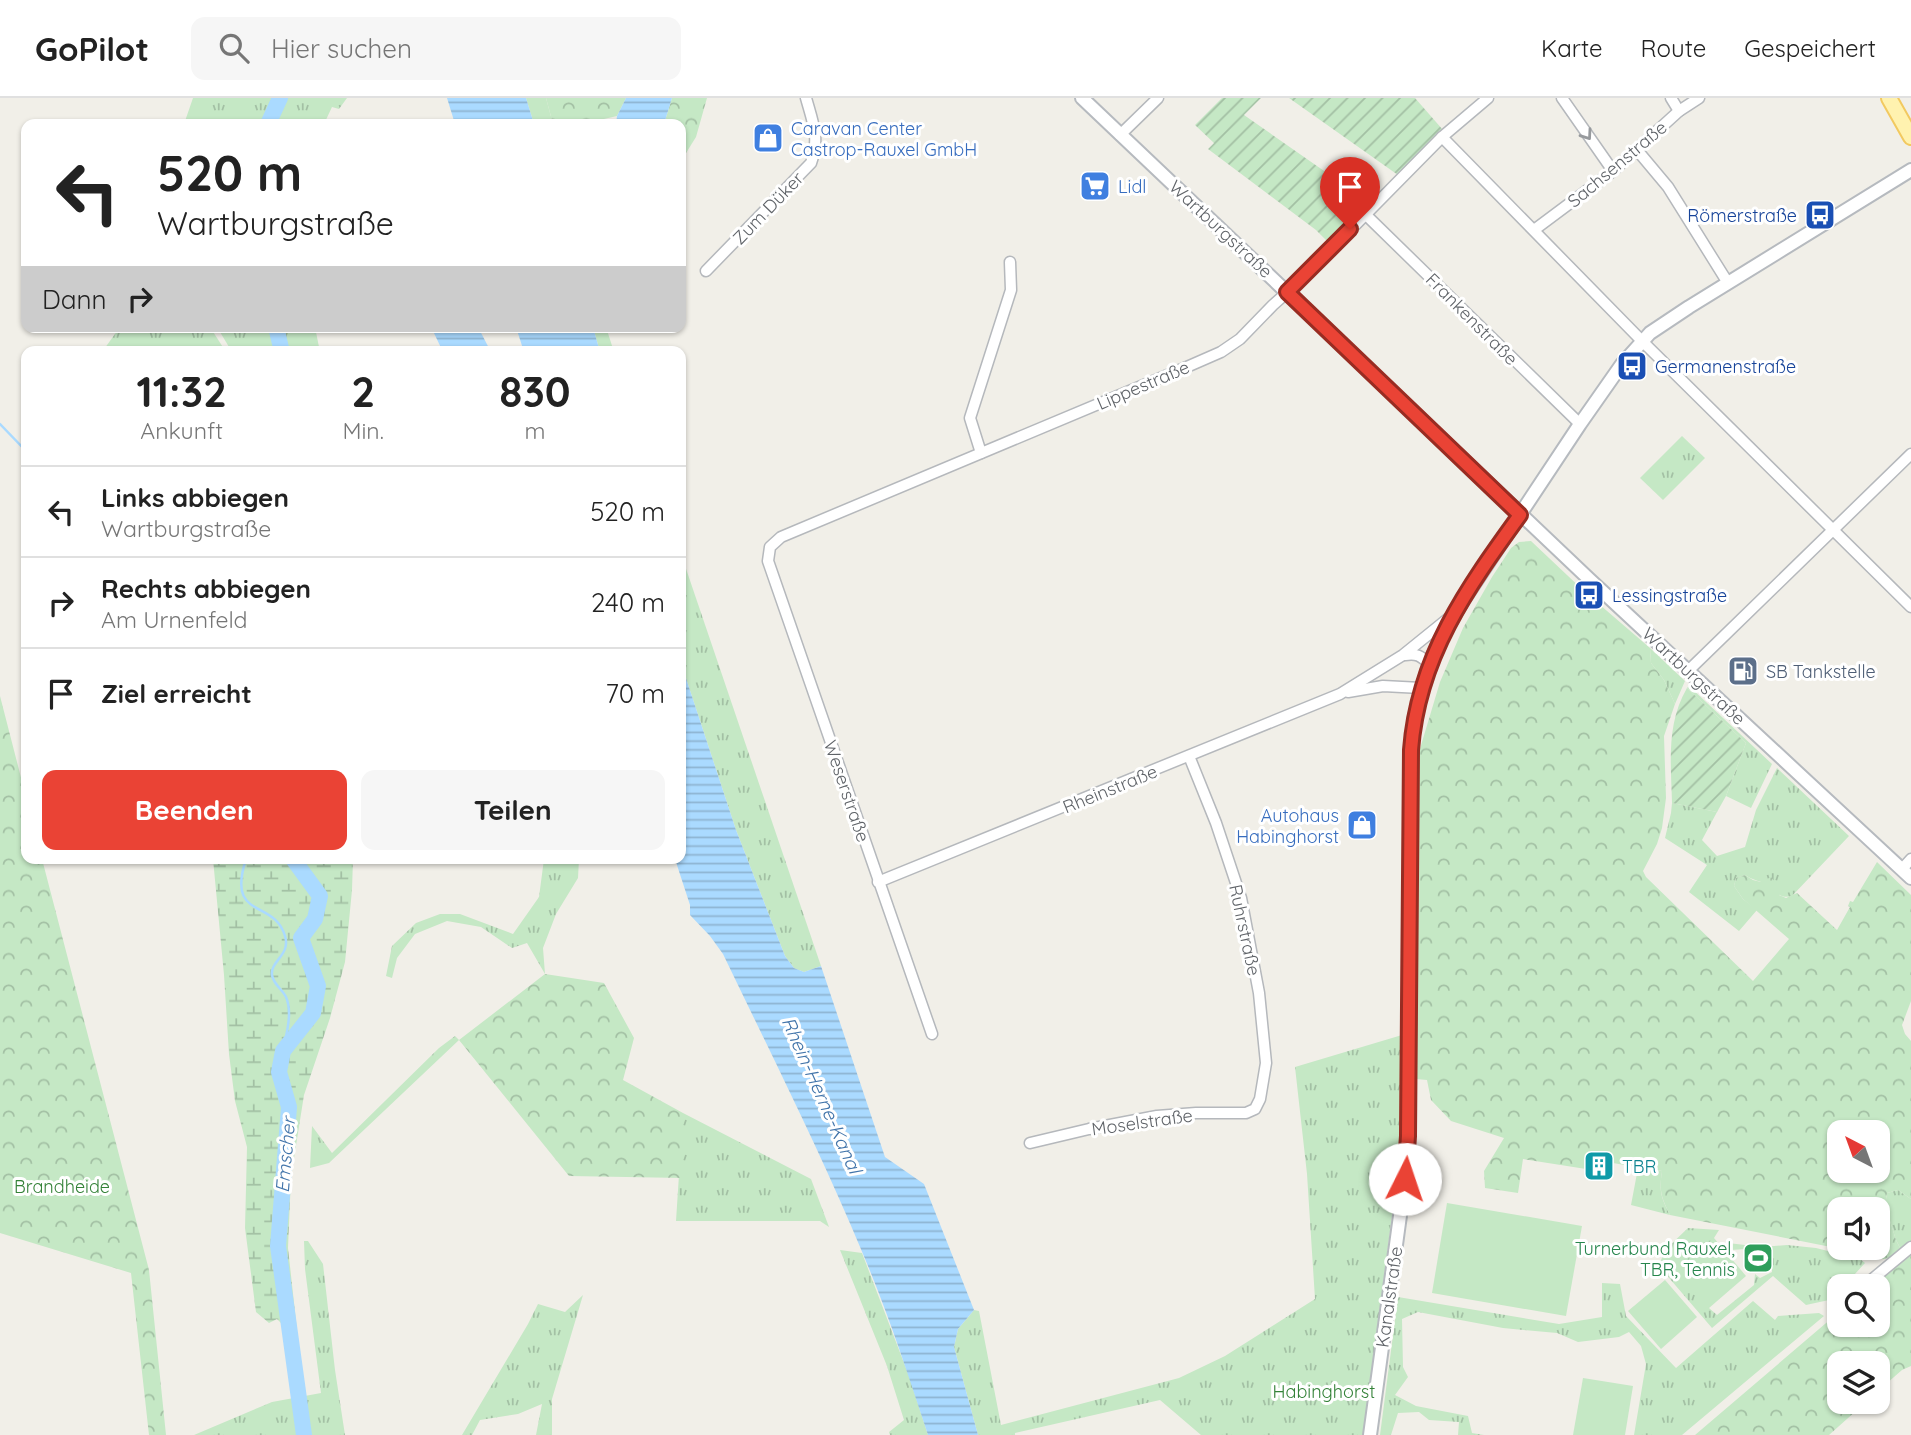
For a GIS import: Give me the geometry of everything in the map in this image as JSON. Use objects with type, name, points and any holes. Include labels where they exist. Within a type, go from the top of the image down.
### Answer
[{"type":"main road","name":"Wartburgstraße","points":[[1082,98],[1520,515],[1906,873]]},
{"type":"main road","points":[[1889,98],[1911,137]]},
{"type":"main road","points":[[1520,515],[1622,364],[1642,341],[1728,283],[1911,170]]},
{"type":"main road","name":"Kanalstraße","points":[[1370,1435],[1405,1179],[1408,1136],[1411,750],[1415,716],[1429,664],[1457,609],[1520,515]]},
{"type":"street","name":"Zum Düker","points":[[706,271],[811,163],[817,148],[806,98]]},
{"type":"street","points":[[1121,135],[1158,98]]},
{"type":"street","name":"Lippestraße","points":[[770,548],[780,537],[1221,352],[1240,339],[1442,137],[1488,98]]},
{"type":"street","points":[[1562,98],[1613,171]]},
{"type":"street","points":[[1671,98],[1678,111]]},
{"type":"street","name":"Sachsenstraße","points":[[1534,230],[1613,171],[1678,111],[1699,98]]},
{"type":"street","points":[[1442,137],[1642,341],[1911,607]]},
{"type":"street","points":[[1637,150],[1668,187],[1728,283]]},
{"type":"street","name":"Frankenstraße","points":[[1365,214],[1580,424]]},
{"type":"street","points":[[981,453],[970,418],[1011,290],[1010,262]]},
{"type":"street","points":[[1689,670],[1911,454]]},
{"type":"street","name":"Weserstraße","points":[[770,548],[768,561],[932,1034]]},
{"type":"street","name":"Rheinstraße","points":[[878,882],[1340,694],[1403,656],[1457,609]]},
{"type":"street","points":[[1403,656],[1421,656],[1429,664]]},
{"type":"street","name":"Rheinstraße","points":[[1340,694],[1383,686],[1421,688]]},
{"type":"street","name":"Ruhrstraße","points":[[1189,756],[1216,822],[1241,898],[1259,993],[1266,1063],[1260,1098],[1255,1109]]},
{"type":"street","points":[[1906,873],[1911,859]]},
{"type":"street","name":"Moselstraße","points":[[1030,1143],[1157,1116],[1247,1113],[1255,1109]]},
{"type":"street","points":[[1878,1274],[1911,1247]]},
{"type":"green space","points":[[193,98],[347,98],[339,109],[332,107],[326,119],[186,119]]},
{"type":"green space","points":[[526,98],[546,98],[552,119],[532,119]]},
{"type":"green space","points":[[546,98],[626,98],[617,116],[604,119],[552,119]]},
{"type":"green space","points":[[672,98],[707,98],[696,137],[686,153],[686,119],[666,119]]},
{"type":"green space","points":[[1222,98],[1261,98],[1244,115],[1370,203],[1330,244],[1316,230],[1208,149],[1214,143],[1195,125]]},
{"type":"green space","points":[[1289,98],[1415,98],[1443,130],[1398,175]]},
{"type":"green space","points":[[116,333],[214,333],[222,346],[106,346]]},
{"type":"green space","points":[[221,333],[316,333],[319,346],[228,346]]},
{"type":"green space","points":[[595,333],[608,333],[612,346],[598,346]]},
{"type":"green space","points":[[1682,436],[1705,458],[1663,500],[1640,478]]},
{"type":"green space","points":[[1531,541],[1650,648],[1651,663],[1664,680],[1675,704],[1664,736],[1666,798],[1662,828],[1643,871],[1646,877],[1753,981],[1789,939],[1743,899],[1734,886],[1736,878],[1745,875],[1761,882],[1771,877],[1779,888],[1779,895],[1786,898],[1797,893],[1837,930],[1850,907],[1850,901],[1853,902],[1877,862],[1911,895],[1911,1001],[1902,1025],[1911,1041],[1911,1199],[1898,1190],[1887,1193],[1886,1197],[1827,1197],[1827,1246],[1670,1215],[1662,1194],[1662,1171],[1588,1159],[1586,1169],[1523,1159],[1518,1193],[1485,1188],[1484,1171],[1504,1138],[1451,1121],[1431,1100],[1427,1080],[1416,1079],[1419,752],[1440,682],[1463,628],[1511,548],[1519,542]]},
{"type":"green space","points":[[686,569],[821,966],[804,972],[794,968],[785,956],[736,830],[686,678]]},
{"type":"green space","points":[[1650,648],[1685,681],[1675,704],[1664,680],[1651,663]]},
{"type":"green space","points":[[1689,686],[1772,764],[1751,808],[1726,796],[1746,743],[1687,688]]},
{"type":"green space","points":[[1687,688],[1746,743],[1717,812],[1672,803],[1673,730],[1680,702]]},
{"type":"green space","name":"Brandheide","points":[[0,696],[21,778],[21,864],[43,864],[149,1270],[166,1435],[149,1435],[131,1273],[0,1233]]},
{"type":"green space","points":[[1777,768],[1849,836],[1792,896],[1779,895],[1745,875],[1736,878],[1734,886],[1743,899],[1757,910],[1739,931],[1689,892],[1707,865],[1665,838],[1672,803],[1717,812],[1702,840],[1717,856],[1745,847],[1756,810]]},
{"type":"green space","points":[[213,864],[353,864],[345,962],[330,1018],[304,1095],[291,1177],[288,1248],[297,1330],[285,1327],[277,1319],[269,1323],[256,1312],[245,1228],[247,1147],[235,1101]]},
{"type":"green space","points":[[543,864],[579,864],[578,878],[556,914],[543,948],[545,974],[527,943],[512,948],[481,927],[447,921],[415,934],[397,958],[392,978],[386,976],[392,946],[416,923],[440,914],[460,914],[513,934],[539,897]]},
{"type":"green space","points":[[545,974],[604,983],[634,1038],[623,1080],[683,1113],[683,1178],[569,1176],[459,1040]]},
{"type":"green space","name":"Habinghorst","points":[[1402,1035],[1401,1148],[1363,1435],[1201,1435],[1160,1400],[1015,1435],[978,1435],[954,1347],[958,1329],[974,1310],[979,1311],[1001,1425],[1179,1378],[1225,1356],[1315,1299],[1307,1174],[1295,1067]]},
{"type":"green space","points":[[455,1036],[459,1040],[329,1163],[310,1168],[312,1126],[332,1153],[439,1048]]},
{"type":"green space","points":[[683,1113],[811,1179],[829,1227],[820,1221],[676,1221]]},
{"type":"green space","points":[[1638,1168],[1662,1171],[1662,1194],[1670,1215],[1631,1205]]},
{"type":"green space","points":[[1898,1190],[1911,1199],[1911,1245],[1902,1252],[1890,1221],[1890,1197],[1886,1197],[1887,1193]]},
{"type":"green space","points":[[1447,1203],[1582,1226],[1566,1316],[1432,1293]]},
{"type":"green space","points":[[1890,1221],[1896,1240],[1902,1252],[1890,1257]]},
{"type":"green space","points":[[1688,1228],[1719,1230],[1714,1238],[1709,1308],[1717,1315],[1754,1285],[1755,1274],[1760,1278],[1772,1272],[1771,1258],[1761,1248],[1731,1250],[1728,1243],[1816,1248],[1827,1251],[1827,1260],[1861,1260],[1865,1263],[1855,1274],[1827,1274],[1827,1300],[1806,1305],[1773,1276],[1712,1328],[1664,1272],[1661,1260],[1666,1249]]},
{"type":"green space","points":[[1714,1238],[1746,1276],[1709,1308],[1676,1270]]},
{"type":"green space","points":[[304,1241],[308,1241],[323,1264],[345,1435],[194,1435],[272,1402],[321,1393],[305,1269]]},
{"type":"green space","points":[[840,1250],[862,1253],[909,1376],[928,1435],[890,1435],[889,1432],[904,1420],[887,1366]]},
{"type":"green space","points":[[1911,1252],[1911,1366],[1890,1380],[1890,1351],[1827,1351],[1827,1414],[1853,1414],[1829,1435],[1695,1435],[1827,1322],[1827,1337],[1890,1337],[1890,1274],[1884,1274]]},
{"type":"green space","points":[[1665,1280],[1697,1317],[1661,1349],[1628,1311]]},
{"type":"green space","points":[[1602,1283],[1620,1284],[1626,1316],[1676,1368],[1753,1301],[1775,1320],[1778,1316],[1819,1313],[1824,1316],[1682,1435],[1634,1435],[1646,1364],[1641,1346],[1629,1332],[1619,1337],[1578,1342],[1557,1333],[1503,1328],[1418,1312],[1402,1319],[1403,1367],[1408,1377],[1395,1395],[1416,1406],[1468,1416],[1472,1433],[1484,1435],[1458,1435],[1459,1422],[1429,1420],[1419,1412],[1398,1413],[1391,1435],[1380,1435],[1398,1297],[1559,1324],[1602,1317]]},
{"type":"green space","points":[[583,1295],[552,1399],[552,1435],[536,1435],[542,1404],[518,1414],[480,1420],[472,1435],[462,1435],[538,1304],[565,1312]]},
{"type":"green space","points":[[1583,1378],[1633,1386],[1625,1435],[1573,1435]]},
{"type":"water","points":[[447,98],[526,98],[532,119],[453,119]]},
{"type":"water","points":[[626,98],[672,98],[666,119],[617,119]]},
{"type":"water","points":[[434,333],[481,333],[488,346],[440,346]]},
{"type":"water","points":[[518,333],[595,333],[598,346],[522,346]]},
{"type":"water","name":"Rhein-Herne-Kanal","points":[[686,678],[736,830],[785,956],[794,968],[804,972],[821,966],[885,1157],[924,1184],[974,1310],[958,1329],[954,1347],[978,1435],[928,1435],[881,1299],[830,1179],[723,954],[690,915],[690,905],[677,864],[686,864]]},
{"type":"waterway","name":"Emscher","points":[[270,119],[280,98]]},
{"type":"waterway","name":"Emscher","points":[[277,333],[281,346]]},
{"type":"waterway","points":[[0,424],[21,446]]},
{"type":"waterway","points":[[245,864],[241,879],[242,892],[247,901],[279,924],[285,936],[285,948],[272,970],[274,981],[285,994],[289,1010],[283,1051]]},
{"type":"waterway","name":"Emscher","points":[[297,864],[320,896],[315,919],[301,938],[318,986],[313,1013],[283,1051],[279,1072],[289,1107],[278,1246],[304,1435]]},
{"type":"place","name":"Caravan Center Castrop-Rauxel GmbH","points":[[768,138]]},
{"type":"place","name":"Lidl","points":[[1095,186]]},
{"type":"place","name":"Römerstraße","points":[[1820,215]]},
{"type":"place","name":"Germanenstraße","points":[[1632,366]]},
{"type":"place","name":"Lessingstraße","points":[[1589,595]]},
{"type":"place","name":"SB Tankstelle","points":[[1743,671]]},
{"type":"place","name":"Autohaus Habinghorst","points":[[1362,825]]},
{"type":"place","name":"TBR","points":[[1599,1166]]},
{"type":"place","name":"Turnerbund Rauxel, TBR, Tennis","points":[[1758,1258]]},
{"type":"route","points":[[1350,229],[1287,292],[1520,515],[1457,609],[1441,638],[1421,688],[1415,716],[1411,750],[1408,1136],[1405,1179]]}]
